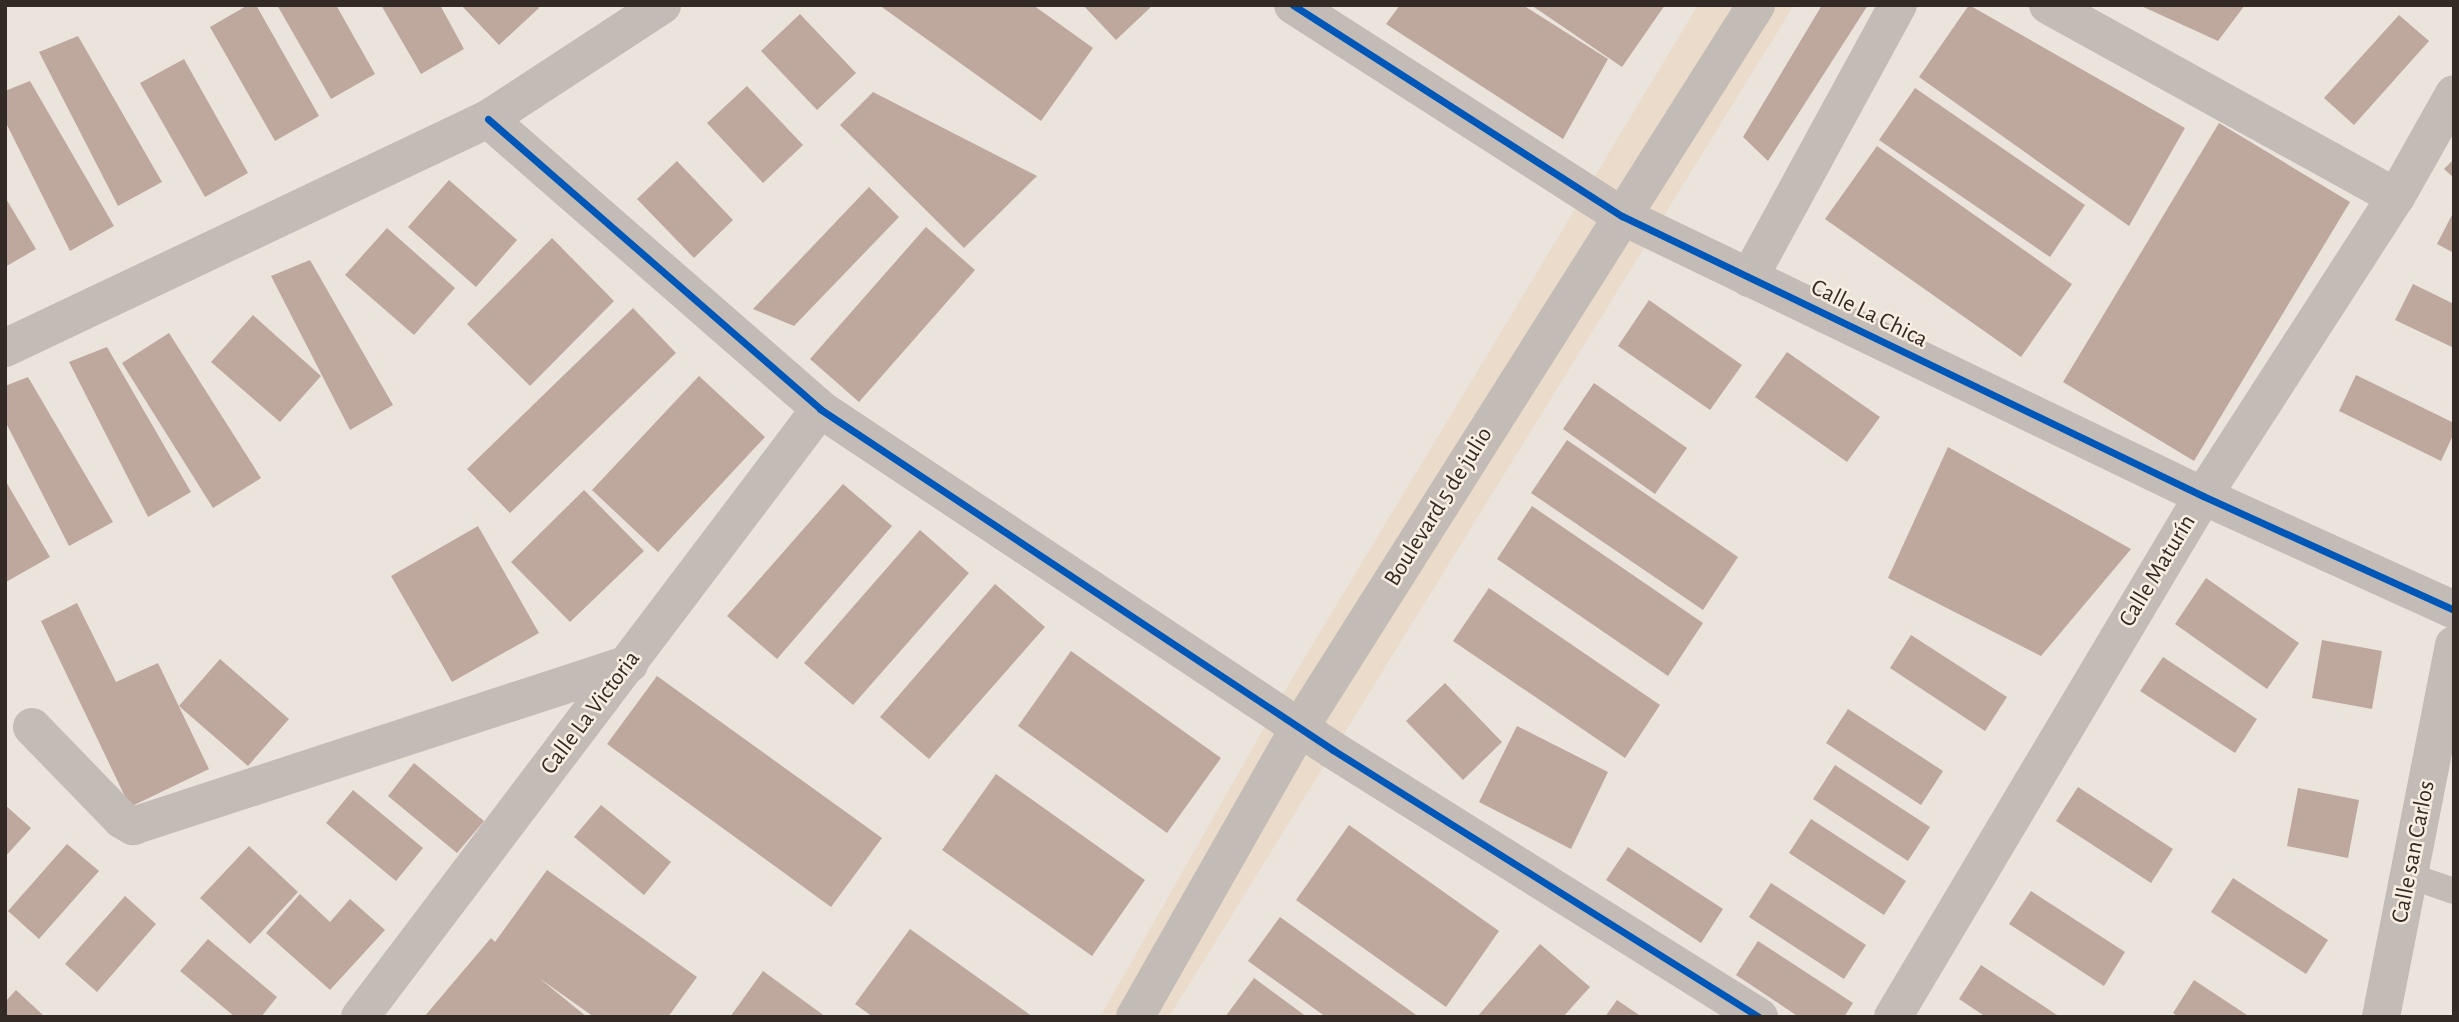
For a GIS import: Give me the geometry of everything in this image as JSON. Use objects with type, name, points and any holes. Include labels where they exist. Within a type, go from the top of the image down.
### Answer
[{"type":"street","points":[[5,348],[488,119],[662,5]]},
{"type":"street","name":"Calle La Chica","points":[[1293,5],[1622,216],[2203,496],[2454,610]]},
{"type":"street","name":"Boulevard 5 de julio","points":[[1135,1017],[1300,727],[1756,5]]},
{"type":"street","points":[[1749,278],[1898,5]]},
{"type":"street","points":[[2048,5],[2396,197]]},
{"type":"street","name":"Calle Maturín","points":[[1893,1017],[2203,496],[2396,197],[2454,94]]},
{"type":"street","points":[[488,119],[820,408],[1300,727],[1759,1017]]},
{"type":"street","name":"Calle La Victoria","points":[[360,1017],[820,408]]},
{"type":"street","name":"Calle san Carlos","points":[[2381,1017],[2454,645]]},
{"type":"street","points":[[32,727],[122,820],[133,825],[629,664]]},
{"type":"lane","points":[[2410,876],[2454,891]]},
{"type":"shaded area","points":[[1698,5],[1794,5],[1169,1017],[1100,1017],[1293,677]]},
{"type":"building","points":[[248,5],[256,5],[319,116],[275,141],[210,27]]},
{"type":"building","points":[[277,5],[336,5],[375,74],[331,99]]},
{"type":"building","points":[[381,5],[440,5],[464,49],[421,74]]},
{"type":"building","points":[[461,5],[536,5],[539,8],[499,45]]},
{"type":"building","points":[[879,5],[1033,5],[1093,48],[1041,121]]},
{"type":"building","points":[[1083,5],[1153,5],[1116,40]]},
{"type":"building","points":[[1400,5],[1523,5],[1608,59],[1563,139],[1386,24]]},
{"type":"building","points":[[1531,5],[1665,5],[1622,67]]},
{"type":"building","points":[[1822,5],[1868,5],[1768,161],[1743,137]]},
{"type":"building","points":[[1969,5],[2185,128],[2129,226],[1919,77]]},
{"type":"building","points":[[2139,5],[2245,5],[2218,41]]},
{"type":"building","points":[[800,14],[856,73],[817,110],[761,51]]},
{"type":"building","points":[[2399,15],[2429,41],[2354,125],[2324,98]]},
{"type":"building","points":[[78,36],[162,182],[118,206],[39,52]]},
{"type":"building","points":[[184,59],[248,173],[205,197],[140,83]]},
{"type":"building","points":[[30,81],[114,226],[70,251],[5,121],[5,91]]},
{"type":"building","points":[[747,86],[803,145],[763,183],[707,123]]},
{"type":"building","points":[[1915,88],[2085,205],[2050,257],[1879,140]]},
{"type":"building","points":[[873,92],[1037,176],[964,248],[840,125]]},
{"type":"building","points":[[2219,123],[2350,202],[2194,461],[2063,382]]},
{"type":"building","points":[[1877,146],[2072,284],[2021,357],[1825,219]]},
{"type":"building","points":[[2454,159],[2454,178],[2444,169]]},
{"type":"building","points":[[677,161],[733,220],[694,258],[637,199]]},
{"type":"building","points":[[449,180],[517,240],[476,287],[408,227]]},
{"type":"building","points":[[869,187],[899,217],[794,326],[753,309]]},
{"type":"building","points":[[5,197],[36,249],[5,267]]},
{"type":"building","points":[[2454,211],[2454,253],[2437,244]]},
{"type":"building","points":[[926,227],[975,270],[859,402],[810,359]]},
{"type":"building","points":[[387,228],[455,288],[414,335],[345,275]]},
{"type":"building","points":[[552,238],[614,301],[530,386],[467,324]]},
{"type":"building","points":[[310,260],[393,405],[350,430],[271,276]]},
{"type":"building","points":[[2413,284],[2454,304],[2454,348],[2395,320]]},
{"type":"building","points":[[1649,300],[1742,365],[1710,410],[1618,346]]},
{"type":"building","points":[[633,308],[676,353],[510,513],[467,469]]},
{"type":"building","points":[[253,315],[321,376],[280,422],[211,362]]},
{"type":"building","points":[[169,333],[261,478],[213,508],[122,363]]},
{"type":"building","points":[[107,347],[191,492],[148,517],[69,362]]},
{"type":"building","points":[[1787,352],[1880,417],[1847,462],[1755,397]]},
{"type":"building","points":[[2356,375],[2454,423],[2454,433],[2441,461],[2339,411]]},
{"type":"building","points":[[699,376],[765,437],[658,552],[592,490]]},
{"type":"building","points":[[28,377],[113,522],[69,546],[5,421],[5,386]]},
{"type":"building","points":[[1594,383],[1687,448],[1655,494],[1563,429]]},
{"type":"building","points":[[1567,440],[1738,557],[1703,610],[1531,493]]},
{"type":"building","points":[[1948,447],[2131,549],[2041,656],[1888,578]]},
{"type":"building","points":[[5,480],[50,557],[6,582],[5,580]]},
{"type":"building","points":[[843,484],[892,526],[777,659],[727,616]]},
{"type":"building","points":[[584,490],[644,551],[570,622],[511,562]]},
{"type":"building","points":[[1532,506],[1703,623],[1668,676],[1497,559]]},
{"type":"building","points":[[478,526],[539,633],[452,682],[391,576]]},
{"type":"building","points":[[920,530],[969,573],[853,705],[804,663]]},
{"type":"building","points":[[2206,578],[2299,643],[2267,689],[2175,624]]},
{"type":"building","points":[[995,584],[1045,627],[929,759],[880,717]]},
{"type":"building","points":[[1489,588],[1660,705],[1625,758],[1453,641]]},
{"type":"building","points":[[77,603],[116,682],[158,663],[209,769],[130,807],[41,621]]},
{"type":"building","points":[[1911,635],[2007,697],[1985,731],[1890,668]]},
{"type":"building","points":[[2322,640],[2382,651],[2372,709],[2312,698]]},
{"type":"building","points":[[1071,651],[1221,758],[1167,833],[1018,726]]},
{"type":"building","points":[[2163,657],[2257,719],[2235,753],[2140,691]]},
{"type":"building","points":[[220,659],[289,719],[248,766],[179,706]]},
{"type":"building","points":[[657,676],[882,838],[831,907],[607,744]]},
{"type":"building","points":[[1445,683],[1502,742],[1463,780],[1406,721]]},
{"type":"building","points":[[1848,709],[1943,771],[1921,805],[1826,743]]},
{"type":"building","points":[[1517,726],[1608,772],[1571,849],[1479,802]]},
{"type":"building","points":[[414,763],[484,821],[457,853],[388,796]]},
{"type":"building","points":[[1835,765],[1930,827],[1908,861],[1813,799]]},
{"type":"building","points":[[996,774],[1145,880],[1092,956],[942,850]]},
{"type":"building","points":[[2078,787],[2173,849],[2151,883],[2056,821]]},
{"type":"building","points":[[2298,788],[2359,800],[2348,858],[2287,846]]},
{"type":"building","points":[[353,790],[423,848],[396,881],[326,823]]},
{"type":"building","points":[[5,805],[31,828],[5,857]]},
{"type":"building","points":[[601,805],[671,862],[644,895],[574,837]]},
{"type":"building","points":[[1811,819],[1906,881],[1884,915],[1789,853]]},
{"type":"building","points":[[1349,825],[1499,931],[1446,1007],[1296,900]]},
{"type":"building","points":[[67,844],[99,871],[39,939],[8,911]]},
{"type":"building","points":[[249,846],[298,892],[250,944],[200,898]]},
{"type":"building","points":[[1628,847],[1723,909],[1701,943],[1606,880]]},
{"type":"building","points":[[547,870],[697,977],[668,1017],[594,1017],[539,978],[587,1017],[424,1017],[491,938],[495,942]]},
{"type":"building","points":[[2233,878],[2328,940],[2306,974],[2211,912]]},
{"type":"building","points":[[1771,883],[1866,945],[1844,979],[1749,917]]},
{"type":"building","points":[[2031,891],[2125,952],[2104,986],[2009,924]]},
{"type":"building","points":[[300,894],[330,922],[350,899],[385,930],[330,990],[266,933]]},
{"type":"building","points":[[125,896],[156,924],[97,992],[65,964]]},
{"type":"building","points":[[1280,917],[1419,1017],[1326,1017],[1248,961]]},
{"type":"building","points":[[910,929],[1033,1017],[873,1017],[855,1004]]},
{"type":"building","points":[[208,939],[277,997],[261,1017],[235,1017],[180,971]]},
{"type":"building","points":[[1758,941],[1853,1003],[1844,1017],[1799,1017],[1736,975]]},
{"type":"building","points":[[1540,944],[1590,987],[1563,1017],[1477,1017]]},
{"type":"building","points":[[1981,965],[2060,1017],[1986,1017],[1959,999]]},
{"type":"building","points":[[763,971],[826,1017],[730,1017]]},
{"type":"building","points":[[1254,978],[1307,1017],[1225,1017]]},
{"type":"building","points":[[2194,980],[2250,1017],[2178,1017],[2173,1013]]},
{"type":"building","points":[[16,990],[45,1017],[5,1017],[5,1002]]},
{"type":"building","points":[[1617,1000],[1642,1017],[1605,1017]]},
{"type":"cycle path","points":[[1293,5],[1622,216],[2203,496],[2454,610]]},
{"type":"cycle path","points":[[488,119],[820,409],[1333,750],[1759,1017]]}]
